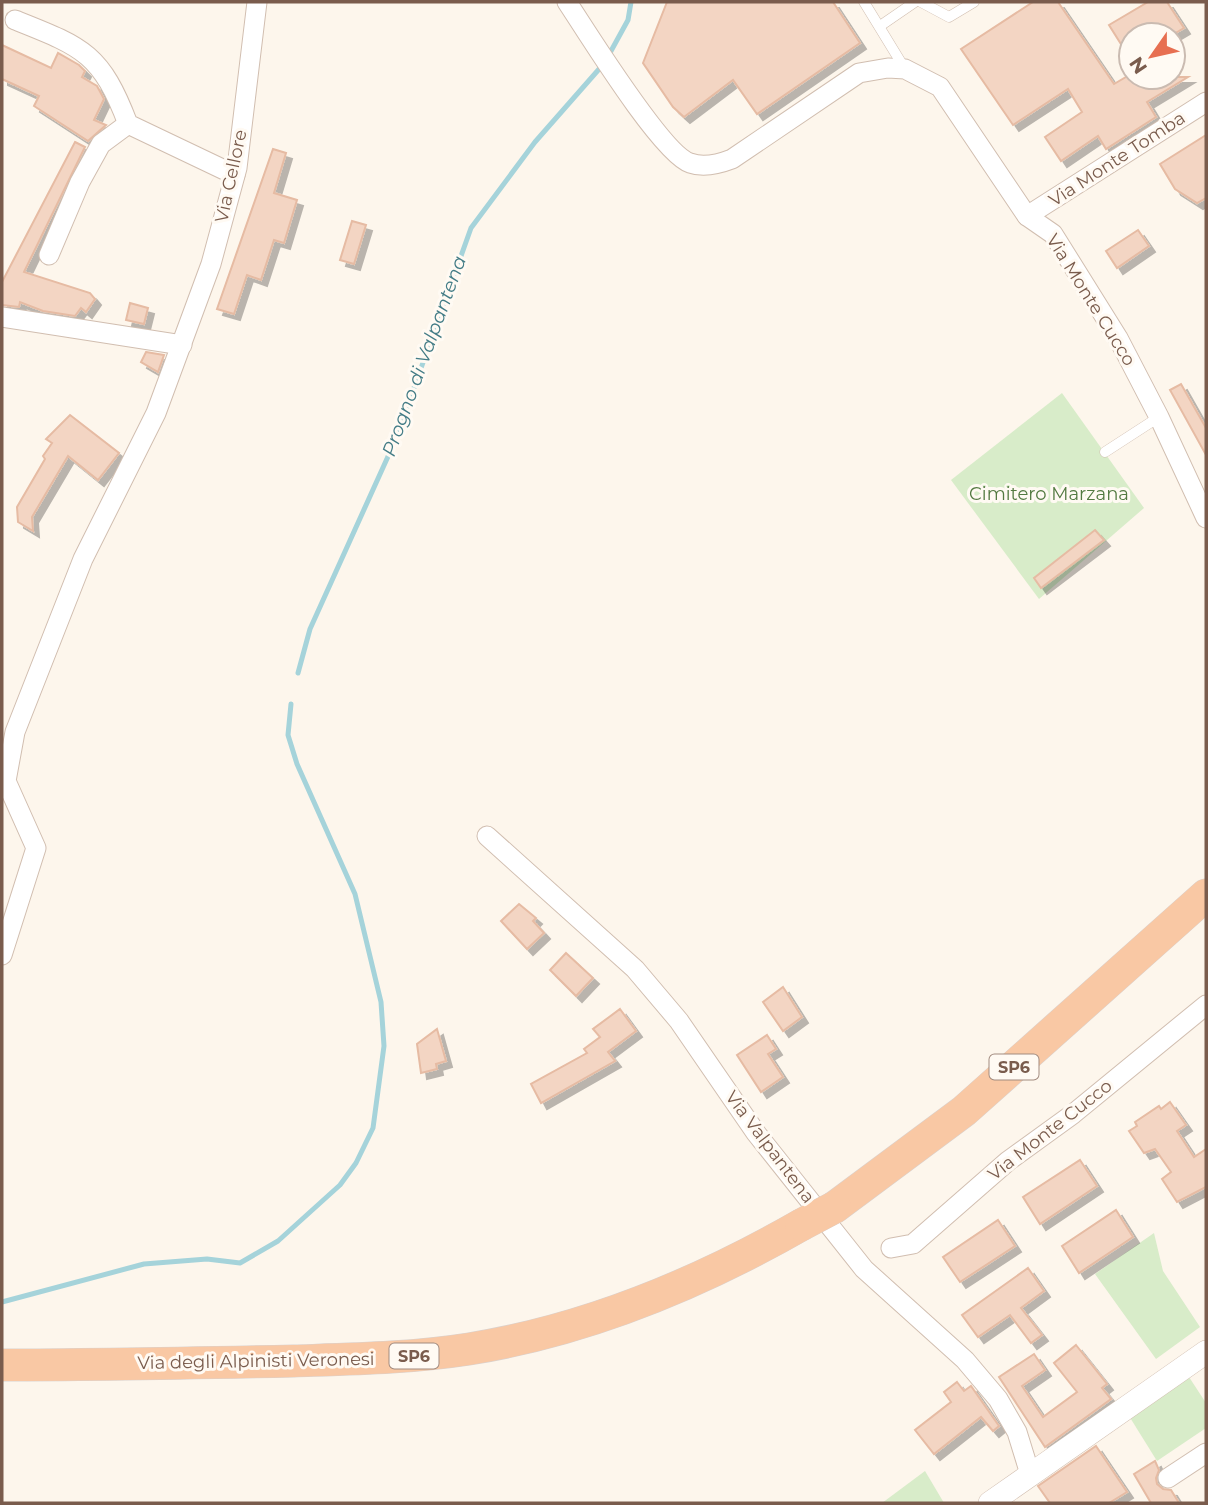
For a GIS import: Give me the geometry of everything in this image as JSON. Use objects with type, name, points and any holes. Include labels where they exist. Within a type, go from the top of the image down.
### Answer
[{"type":"highway","name":"Via degli Alpinisti Veronesi","points":[[2,1365],[351,1360],[470,1349],[572,1324],[682,1287],[731,1265],[835,1207],[964,1111],[1206,895]]},
{"type":"street","name":"Via Cellore","points":[[2,955],[36,848],[6,781],[15,732],[83,559],[156,413],[211,264],[235,175],[257,2]]},
{"type":"street","points":[[567,2],[660,137],[691,163],[712,165],[732,159],[859,73],[888,68],[905,69]]},
{"type":"street","points":[[15,20],[73,43],[105,72],[128,124],[235,175]]},
{"type":"street","name":"Via Monte Cucco","points":[[905,69],[925,76],[947,94],[1027,216],[1054,234],[1118,338],[1159,416],[1206,518]]},
{"type":"street","name":"Via Monte Tomba","points":[[1027,216],[1206,102]]},
{"type":"street","points":[[49,256],[80,183],[101,144],[128,124]]},
{"type":"street","points":[[2,317],[182,345]]},
{"type":"street","name":"Via Valpantena","points":[[487,835],[635,969],[679,1021],[756,1133],[864,1269],[965,1360],[998,1399],[1017,1432],[1030,1474]]},
{"type":"street","name":"Via Monte Cucco","points":[[891,1248],[913,1244],[1008,1161],[1073,1114],[1206,1005]]},
{"type":"street","points":[[990,1503],[1206,1352]]},
{"type":"street","points":[[1168,1478],[1206,1453]]},
{"type":"lane","points":[[864,2],[905,69]]},
{"type":"lane","points":[[880,26],[915,2]]},
{"type":"lane","points":[[921,2],[950,18],[974,2]]},
{"type":"lane","points":[[1105,453],[1159,416]]},
{"type":"green space","name":"Cimitero Marzana","points":[[1062,393],[1144,508],[1039,599],[951,480]]},
{"type":"green space","points":[[1154,1233],[1163,1271],[1200,1327],[1156,1359],[1095,1274]]},
{"type":"green space","points":[[1189,1377],[1206,1403],[1206,1428],[1157,1461],[1129,1416]]},
{"type":"green space","points":[[925,1471],[944,1503],[882,1503]]},
{"type":"building","points":[[667,2],[833,2],[860,43],[757,114],[733,80],[684,117],[673,107],[643,63]]},
{"type":"building","points":[[1033,2],[1058,2],[1114,84],[1117,82],[1117,91],[1165,91],[1147,102],[1156,117],[1106,149],[1098,136],[1061,161],[1045,137],[1082,112],[1068,89],[1013,125],[961,49]]},
{"type":"building","points":[[1148,2],[1167,2],[1179,21],[1117,21],[1117,38],[1109,25]]},
{"type":"building","points":[[2,45],[51,68],[58,53],[79,65],[85,71],[82,77],[97,86],[104,99],[94,120],[106,125],[88,141],[34,106],[39,96],[2,79]]},
{"type":"building","points":[[1206,135],[1206,198],[1197,203],[1175,189],[1160,164]]},
{"type":"building","points":[[75,142],[85,147],[24,272],[90,293],[95,299],[86,312],[81,308],[75,316],[43,311],[20,302],[19,307],[2,305],[2,282]]},
{"type":"building","points":[[273,149],[286,153],[274,193],[297,200],[284,243],[274,240],[261,280],[247,275],[234,314],[217,309]]},
{"type":"building","points":[[352,221],[366,225],[354,264],[340,260]]},
{"type":"building","points":[[1138,230],[1149,246],[1117,268],[1106,251]]},
{"type":"building","points":[[130,303],[148,308],[144,324],[126,320]]},
{"type":"building","points":[[146,352],[164,355],[158,372],[141,362]]},
{"type":"building","points":[[1181,384],[1206,428],[1206,455],[1170,390]]},
{"type":"building","points":[[70,415],[119,453],[98,480],[68,456],[32,517],[33,531],[18,522],[17,507],[52,443],[46,439]]},
{"type":"building","points":[[1095,530],[1104,540],[1041,588],[1034,578]]},
{"type":"building","points":[[519,904],[536,918],[533,921],[544,933],[527,949],[501,921]]},
{"type":"building","points":[[566,953],[593,978],[576,996],[550,970]]},
{"type":"building","points":[[783,987],[802,1017],[783,1031],[763,1002]]},
{"type":"building","points":[[620,1009],[636,1031],[608,1052],[615,1061],[541,1103],[531,1084],[587,1053],[584,1049],[600,1037],[593,1029]]},
{"type":"building","points":[[437,1029],[446,1061],[436,1064],[437,1069],[421,1073],[417,1044]]},
{"type":"building","points":[[767,1035],[776,1049],[768,1054],[783,1077],[761,1092],[737,1055]]},
{"type":"building","points":[[1170,1102],[1186,1125],[1177,1131],[1194,1157],[1206,1149],[1206,1187],[1177,1202],[1162,1179],[1171,1172],[1155,1149],[1144,1153],[1129,1131],[1137,1126],[1135,1122]]},
{"type":"building","points":[[1080,1160],[1097,1186],[1040,1224],[1023,1197]]},
{"type":"building","points":[[1116,1210],[1133,1237],[1079,1273],[1062,1246]]},
{"type":"building","points":[[998,1220],[1015,1246],[960,1282],[943,1257]]},
{"type":"building","points":[[1028,1268],[1044,1291],[1021,1308],[1042,1335],[1031,1343],[1010,1315],[978,1337],[962,1315]]},
{"type":"building","points":[[1076,1345],[1107,1384],[1102,1388],[1111,1399],[1045,1447],[999,1377],[1034,1354],[1045,1370],[1022,1386],[1043,1417],[1077,1392],[1054,1363]]},
{"type":"building","points":[[957,1382],[964,1391],[971,1386],[999,1426],[993,1431],[981,1417],[934,1454],[915,1430],[951,1402],[944,1392]]},
{"type":"building","points":[[1096,1446],[1127,1492],[1109,1503],[1050,1503],[1038,1486]]},
{"type":"building","points":[[1155,1461],[1159,1470],[1157,1484],[1163,1489],[1171,1490],[1179,1503],[1151,1503],[1134,1474]]},
{"type":"waterway","name":"Progno di Valpantena","points":[[611,51],[628,20],[631,2]]},
{"type":"waterway","name":"Progno di Valpantena","points":[[298,673],[310,629],[395,441],[471,228],[535,142],[600,68]]},
{"type":"waterway","name":"Progno di Valpantena","points":[[2,1302],[144,1264],[207,1259],[240,1263],[278,1241],[340,1185],[356,1163],[373,1128],[384,1046],[381,1002],[355,894],[297,764],[288,735],[291,704]]}]
